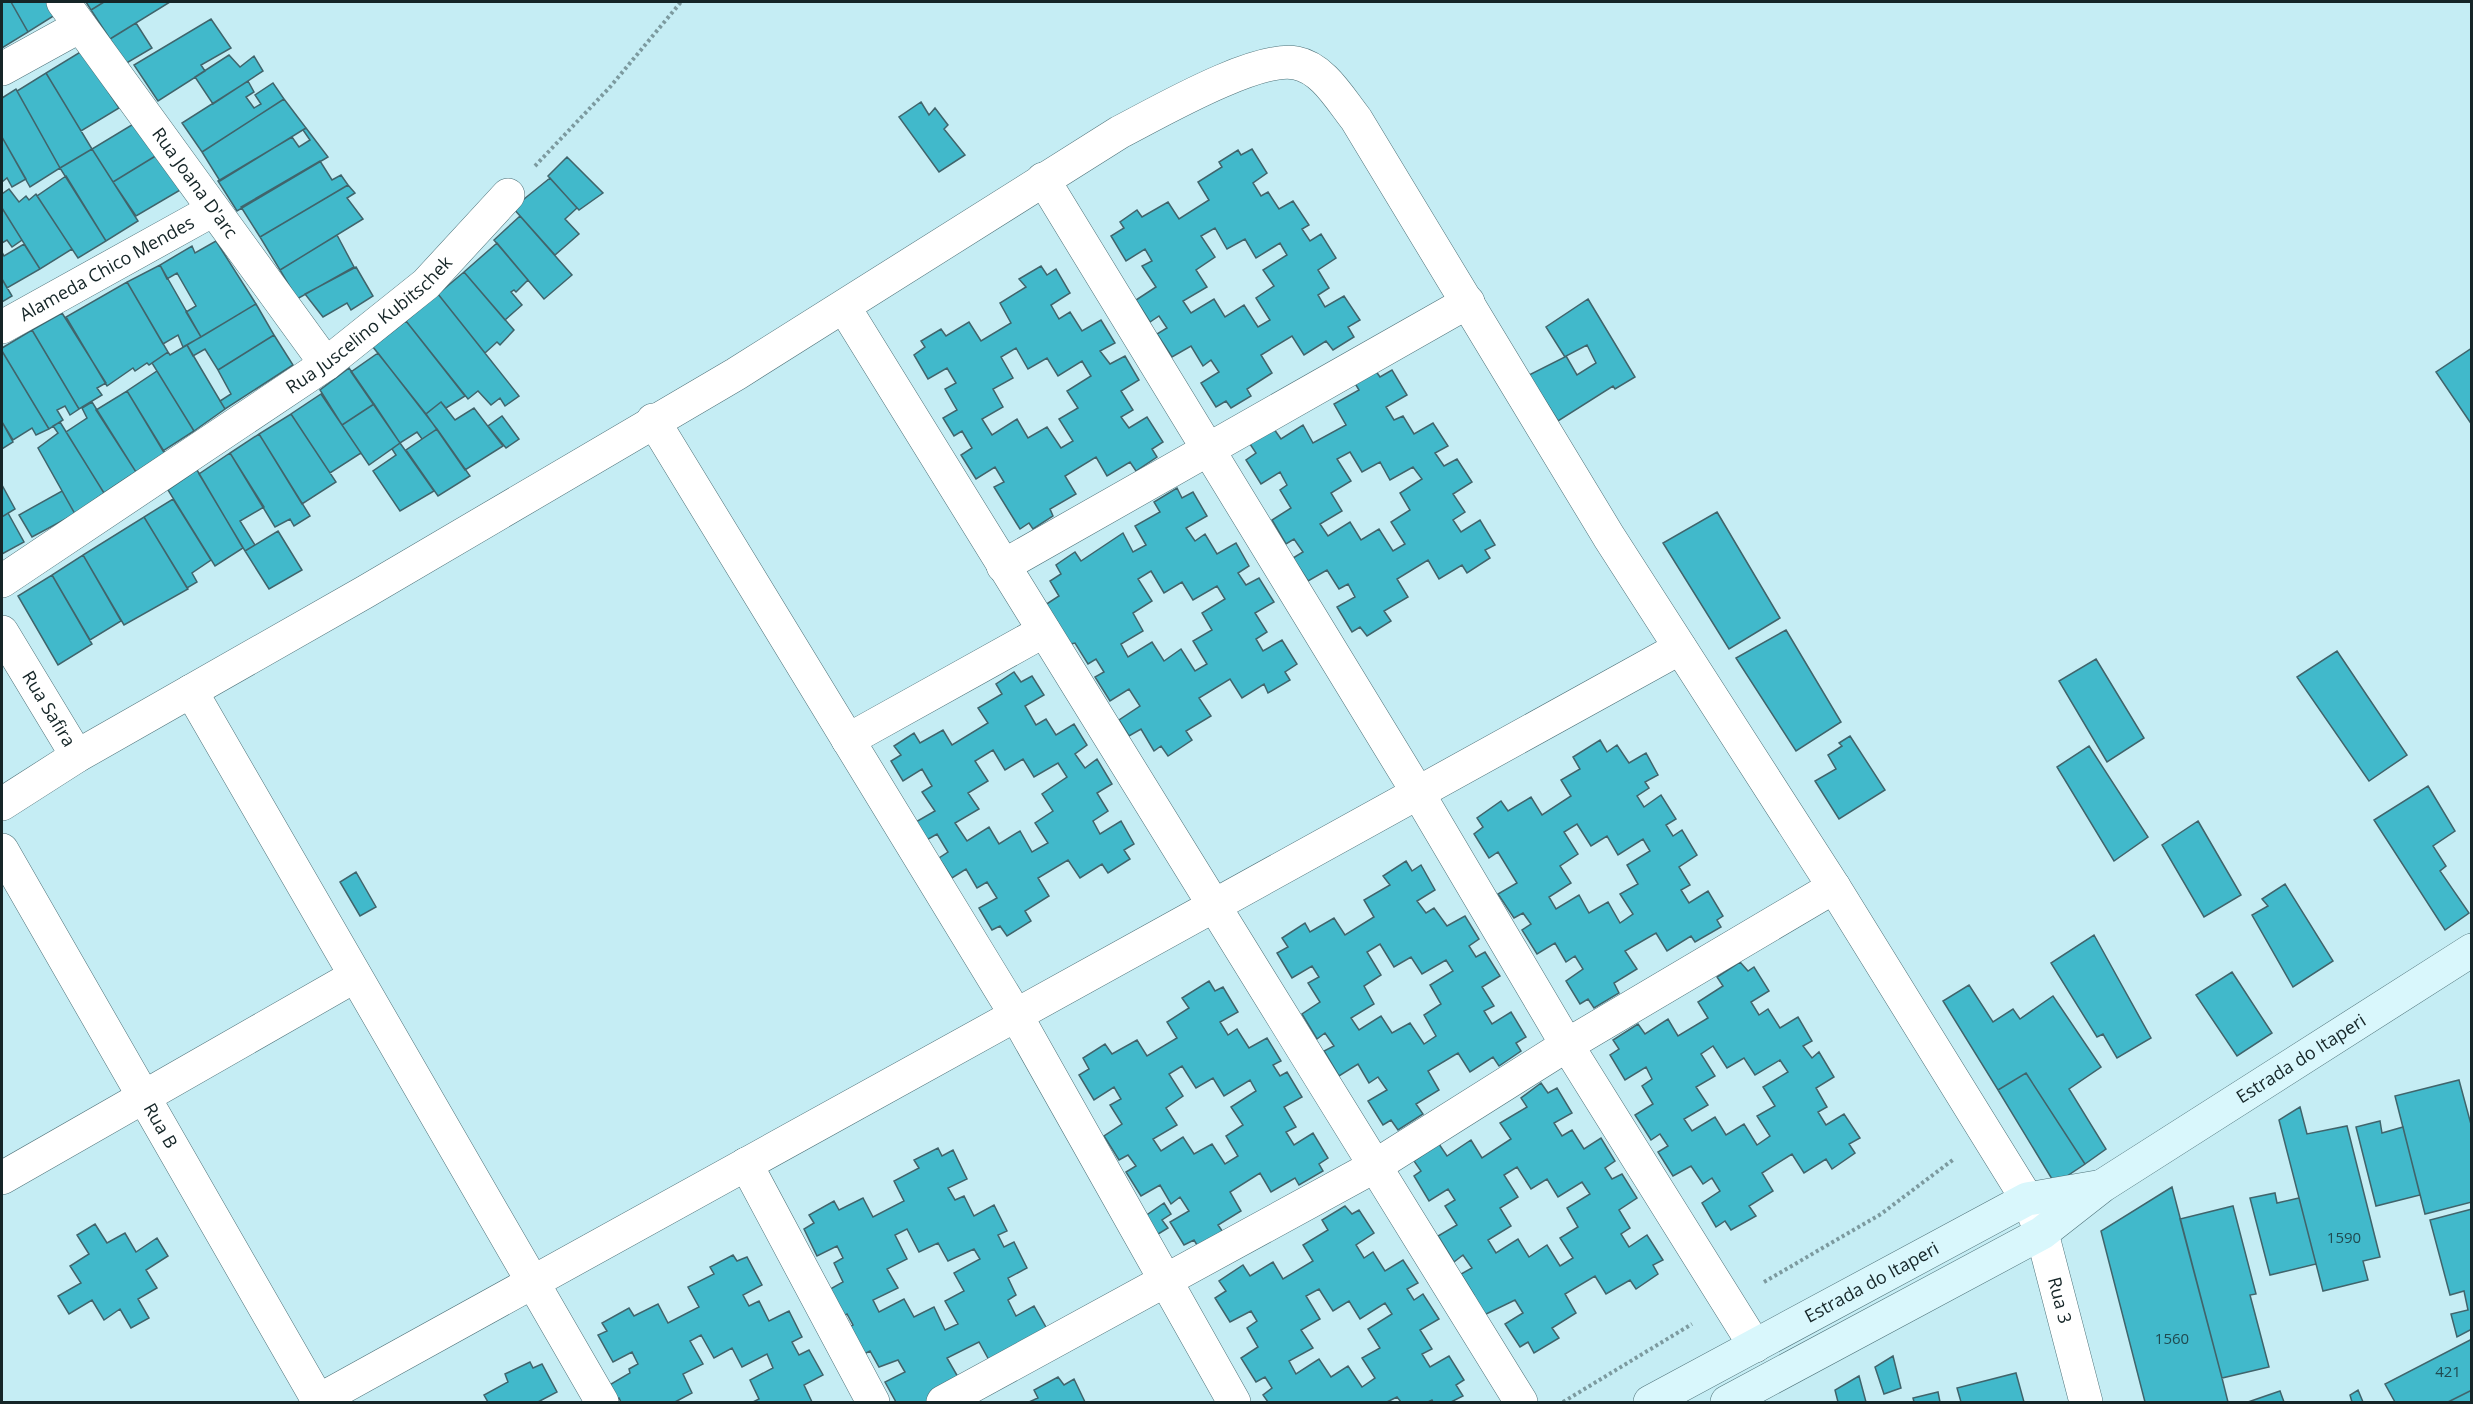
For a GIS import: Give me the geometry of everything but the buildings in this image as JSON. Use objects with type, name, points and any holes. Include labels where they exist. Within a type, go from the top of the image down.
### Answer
[{"type":"street","points":[[2,69],[71,14]]},
{"type":"street","name":"Rua Joana D'arc","points":[[71,14],[326,364]]},
{"type":"street","name":"Rua 3","points":[[2,804],[77,756],[365,592],[653,420],[736,374],[1043,178],[1120,132],[1178,102],[1264,64],[1296,63],[1322,77],[1356,119],[1609,537],[1834,887],[2027,1199],[2043,1233],[2086,1402]]},
{"type":"street","points":[[1043,178],[1418,793],[1567,1045],[1755,1346]]},
{"type":"street","name":"Rua Juscelino Kubitschek","points":[[2,581],[326,364],[426,284],[508,195]]},
{"type":"street","name":"Alameda Chico Mendes","points":[[2,327],[213,210]]},
{"type":"street","points":[[1003,566],[1468,302]]},
{"type":"street","points":[[844,307],[1521,1402]]},
{"type":"street","points":[[653,420],[1016,1015],[1234,1402]]},
{"type":"street","points":[[848,740],[1044,631]]},
{"type":"street","name":"Rua Safira","points":[[2,632],[77,756]]},
{"type":"street","points":[[317,1402],[1680,648]]},
{"type":"street","points":[[191,691],[602,1402]]},
{"type":"street","name":"Rua B","points":[[2,850],[317,1402]]},
{"type":"street","points":[[943,1402],[1375,1166],[1567,1045],[1834,887]]},
{"type":"street","name":"Estrada do Itaperi","points":[[1727,1402],[2043,1233],[2102,1186],[2472,950]]},
{"type":"street","points":[[2,1178],[355,976]]},
{"type":"street","points":[[746,1164],[873,1402]]},
{"type":"street","name":"Estrada do Itaperi","points":[[1650,1402],[2027,1199],[2102,1186]]},
{"type":"path","points":[[508,195],[610,87],[681,2]]},
{"type":"path","points":[[1562,1402],[1881,1214],[1986,1136]]}]
